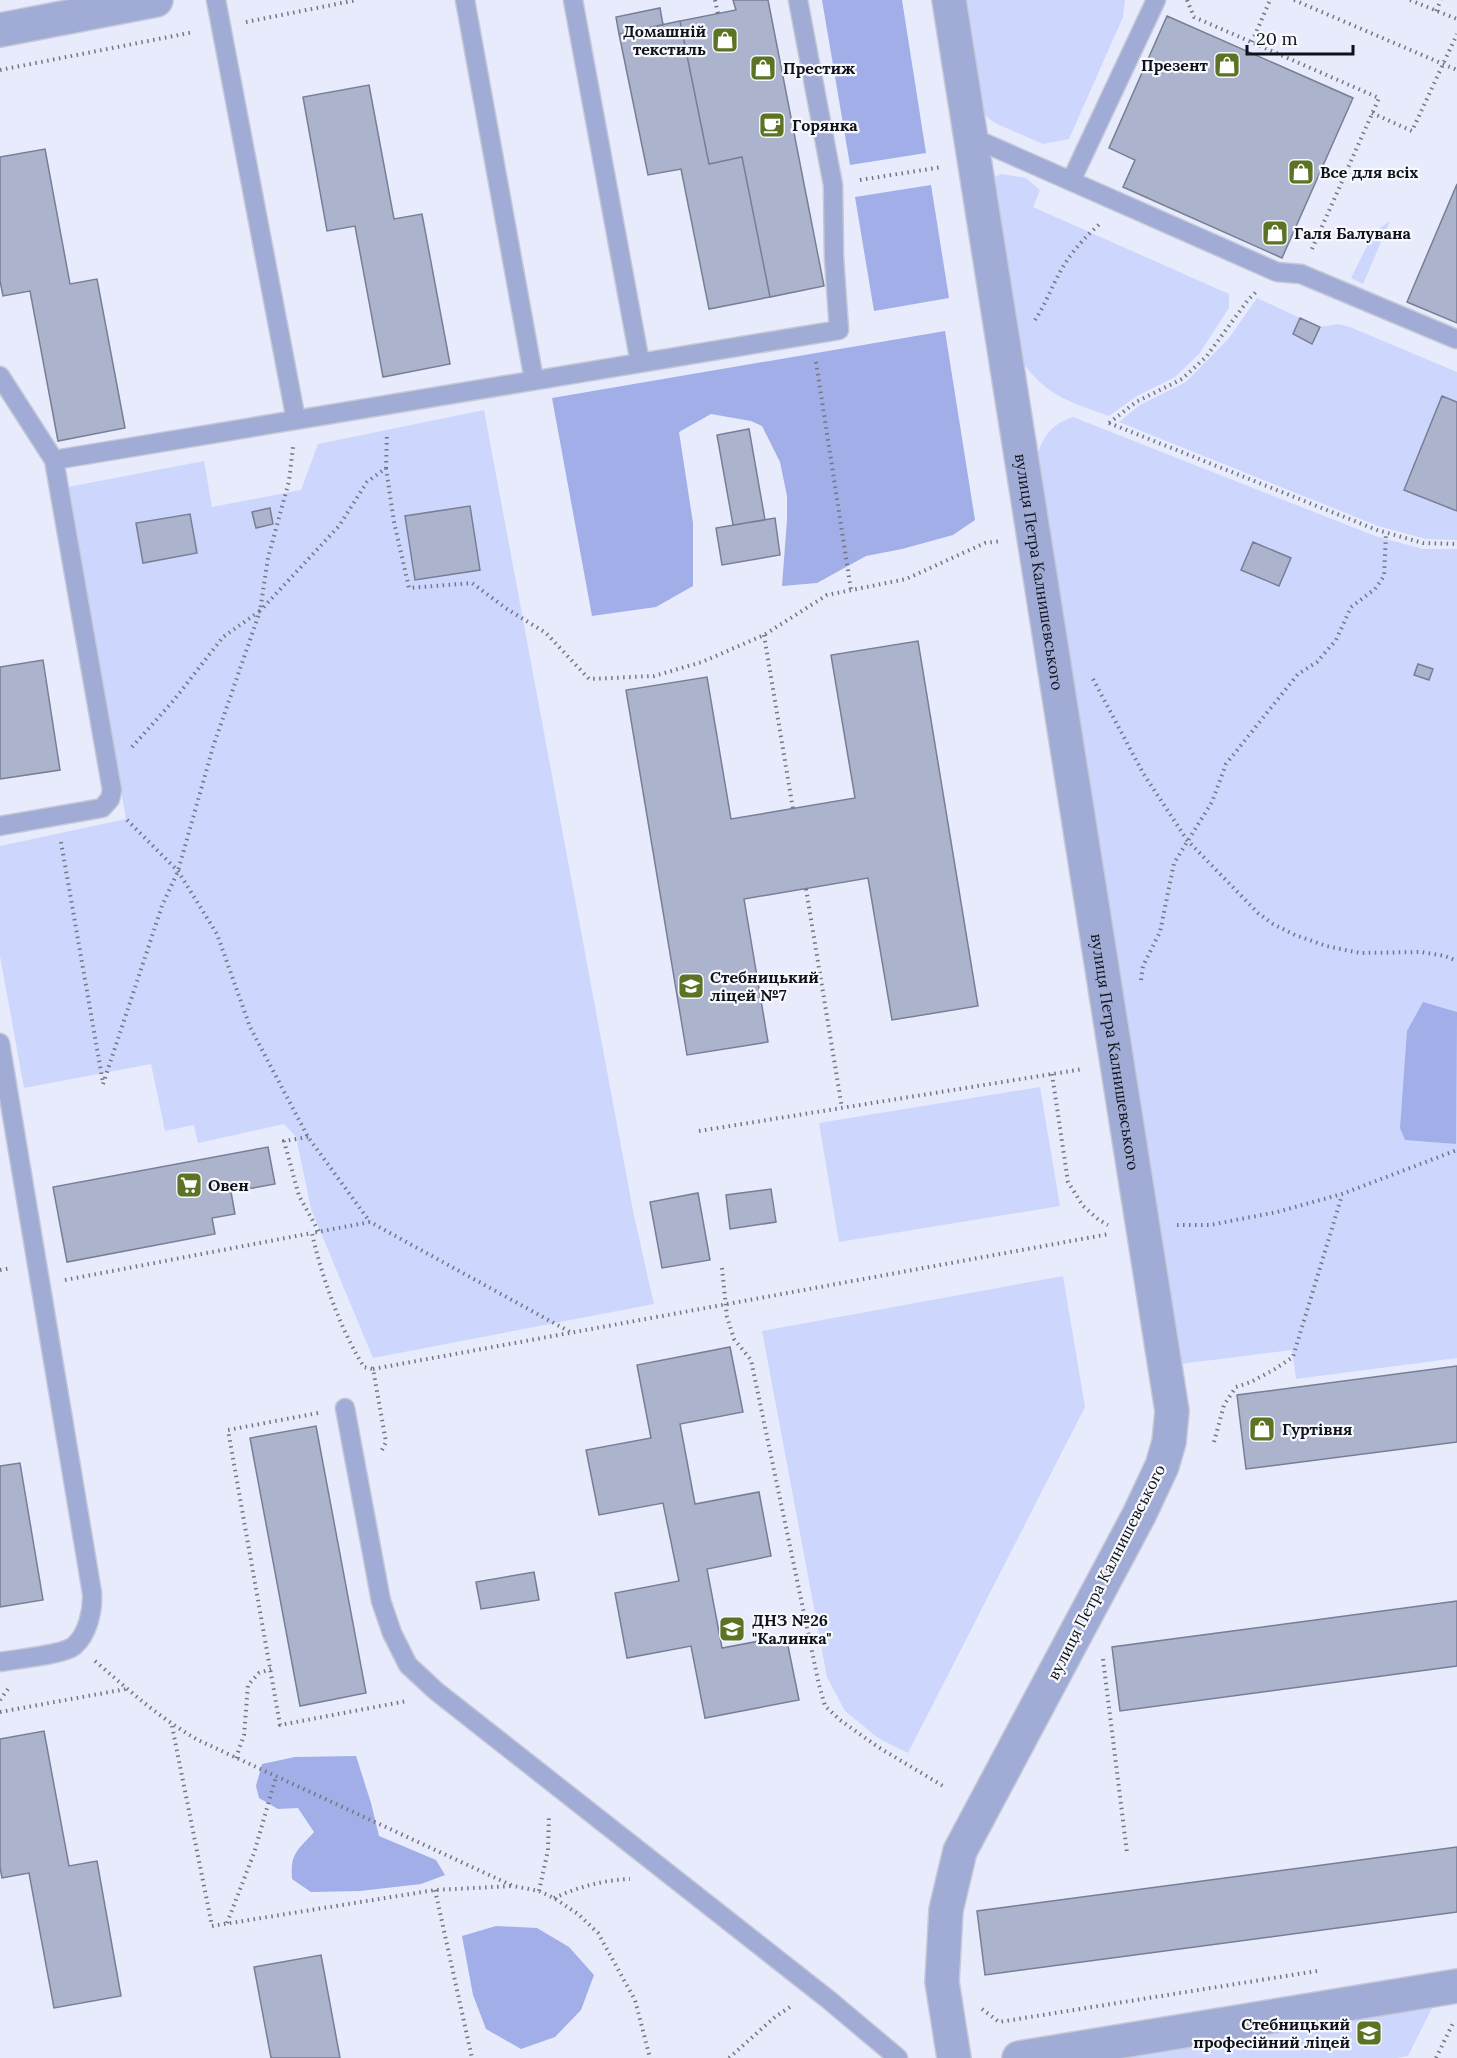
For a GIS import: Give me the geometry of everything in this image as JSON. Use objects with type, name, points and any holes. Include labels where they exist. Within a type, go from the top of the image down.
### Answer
[{"type":"street","name":"вулиця Петра Калнишевського","points":[[949,0],[1172,1411],[1169,1442],[1162,1466],[960,1851],[946,1910],[942,1982],[954,2058]]},
{"type":"street","points":[[0,30],[143,1]]},
{"type":"street","points":[[1019,2058],[1457,1986]]},
{"type":"lane","points":[[216,0],[296,420]]},
{"type":"lane","points":[[465,0],[534,380]]},
{"type":"lane","points":[[573,0],[640,363]]},
{"type":"lane","points":[[54,460],[839,330],[834,257],[833,184],[798,0]]},
{"type":"lane","points":[[1071,181],[1156,0]]},
{"type":"lane","points":[[970,137],[1277,272],[1301,274],[1456,339]]},
{"type":"lane","points":[[0,376],[54,460],[112,790],[110,799],[102,808],[0,826]]},
{"type":"lane","points":[[0,1042],[93,1608],[88,1623],[75,1645],[52,1653],[0,1662]]},
{"type":"lane","points":[[345,1408],[381,1601],[392,1633],[408,1665],[441,1695],[829,2000],[898,2058]]},
{"type":"path","points":[[0,70],[357,0]]},
{"type":"path","points":[[715,0],[718,14]]},
{"type":"path","points":[[1187,0],[1194,16],[1378,98],[1301,274]]},
{"type":"path","points":[[1252,42],[1270,0]]},
{"type":"path","points":[[1294,0],[1457,70]]},
{"type":"path","points":[[1410,0],[1457,20]]},
{"type":"path","points":[[1436,11],[1441,0]]},
{"type":"path","points":[[1372,112],[1412,130],[1457,34]]},
{"type":"path","points":[[880,177],[933,168]]},
{"type":"path","points":[[1004,348],[1025,335],[1046,304],[1066,262],[1092,231],[1124,204]]},
{"type":"path","points":[[1277,272],[1248,300],[1206,357],[1182,379],[1136,402],[1109,423],[1386,533],[1423,543],[1457,544]]},
{"type":"path","points":[[839,330],[815,363],[851,590]]},
{"type":"path","points":[[389,404],[386,468],[394,522],[409,588],[472,583],[507,609],[546,633],[589,679],[654,676],[702,662],[764,635],[827,595],[906,579],[985,543]]},
{"type":"path","points":[[56,816],[103,1084],[162,906],[178,871],[213,747],[260,611],[268,558],[289,481],[296,420]]},
{"type":"path","points":[[109,776],[223,637],[260,611],[339,526],[367,482],[386,468]]},
{"type":"path","points":[[1140,989],[1143,966],[1160,932],[1174,863],[1212,802],[1226,764],[1298,674],[1317,662],[1336,640],[1351,607],[1375,589],[1384,576],[1386,533]]},
{"type":"path","points":[[764,635],[793,809]]},
{"type":"path","points":[[1088,670],[1143,773],[1187,840],[1258,913],[1294,935],[1326,946],[1360,953],[1421,952],[1457,960]]},
{"type":"path","points":[[102,808],[126,819],[178,871],[217,934],[250,1027],[308,1137],[370,1222],[572,1333]]},
{"type":"path","points":[[806,889],[842,1108]]},
{"type":"path","points":[[699,1131],[1085,1069]]},
{"type":"path","points":[[1052,1074],[1068,1182],[1083,1206],[1099,1220],[1114,1228]]},
{"type":"path","points":[[308,1137],[284,1141],[299,1196],[319,1232]]},
{"type":"path","points":[[1176,1225],[1210,1225],[1277,1212],[1342,1194],[1457,1150]]},
{"type":"path","points":[[1214,1442],[1224,1405],[1236,1387],[1275,1370],[1293,1357],[1342,1194]]},
{"type":"path","points":[[41,1284],[370,1222]]},
{"type":"path","points":[[312,1233],[319,1264],[354,1352],[364,1367],[373,1369],[1110,1234]]},
{"type":"path","points":[[722,1268],[726,1305],[734,1339],[751,1360],[825,1706],[840,1720],[878,1747],[943,1786]]},
{"type":"path","points":[[356,1471],[376,1459],[386,1442],[373,1369]]},
{"type":"path","points":[[345,1408],[228,1430],[280,1725],[441,1695]]},
{"type":"path","points":[[75,1645],[172,1726],[276,1777],[513,1886],[539,1891],[578,1914],[598,1933],[635,2000],[650,2058]]},
{"type":"path","points":[[1102,1654],[1127,1853]]},
{"type":"path","points":[[236,1758],[244,1735],[248,1684],[259,1674],[271,1669]]},
{"type":"path","points":[[0,1712],[126,1689]]},
{"type":"path","points":[[172,1726],[212,1926],[435,1890],[513,1886]]},
{"type":"path","points":[[227,1923],[254,1853],[276,1777]]},
{"type":"path","points":[[539,1891],[548,1850],[551,1780]]},
{"type":"path","points":[[554,1898],[577,1888],[614,1880],[675,1879]]},
{"type":"path","points":[[435,1890],[472,2058]]},
{"type":"path","points":[[999,2022],[1326,1969]]},
{"type":"path","points":[[729,2058],[775,2017],[799,2001],[829,2000]]},
{"type":"path","points":[[1436,2058],[1457,2015]]},
{"type":"shaded area","points":[[822,0],[902,0],[926,153],[850,165]]},
{"type":"shaded area","points":[[955,0],[1125,0],[1123,17],[1069,139],[1043,144],[997,124],[981,110]]},
{"type":"shaded area","points":[[1002,174],[1026,178],[1040,190],[1033,207],[1229,294],[1229,308],[1199,354],[1175,377],[1137,396],[1109,416],[1067,400],[1036,378],[1016,353],[992,178]]},
{"type":"shaded area","points":[[931,185],[949,298],[874,311],[855,197]]},
{"type":"shaded area","points":[[1390,221],[1363,284],[1351,278],[1374,232]]},
{"type":"shaded area","points":[[1257,298],[1300,318],[1293,334],[1312,343],[1320,327],[1338,324],[1457,372],[1457,402],[1442,396],[1404,490],[1457,511],[1457,540],[1426,539],[1378,526],[1119,422],[1140,405],[1186,382],[1229,338]]},
{"type":"shaded area","points":[[945,331],[975,520],[953,535],[866,556],[817,583],[782,586],[787,496],[780,462],[762,426],[751,421],[711,414],[679,432],[693,523],[693,586],[656,607],[592,616],[552,398]]},
{"type":"shaded area","points":[[484,410],[634,1216],[654,1304],[373,1358],[311,1209],[296,1137],[284,1124],[198,1143],[194,1125],[165,1131],[151,1064],[24,1088],[0,956],[0,846],[126,819],[68,487],[204,461],[212,507],[301,490],[318,444]]},
{"type":"shaded area","points":[[1073,417],[1375,536],[1423,549],[1457,549],[1457,1358],[1296,1379],[1292,1350],[1180,1364],[1035,462],[1041,446],[1052,429]]},
{"type":"shaded area","points":[[1423,1002],[1457,1012],[1456,1144],[1405,1140],[1400,1128],[1407,1031]]},
{"type":"shaded area","points":[[1040,1087],[1060,1206],[839,1242],[819,1123]]},
{"type":"shaded area","points":[[1063,1276],[1085,1407],[908,1753],[878,1738],[845,1711],[827,1677],[762,1331]]},
{"type":"shaded area","points":[[356,1756],[379,1836],[436,1860],[445,1875],[421,1884],[360,1891],[311,1892],[292,1879],[294,1857],[314,1832],[298,1808],[278,1809],[259,1798],[256,1786],[262,1764],[295,1757]]},
{"type":"shaded area","points":[[496,1926],[537,1928],[569,1947],[594,1975],[581,2010],[555,2037],[521,2049],[486,2029],[473,1995],[462,1936]]},
{"type":"shaded area","name":"Стебницький професійний ліцей","points":[[1432,2008],[1408,2056],[1396,2058],[1130,2058]]},
{"type":"building","points":[[733,0],[768,0],[824,286],[770,297],[742,157],[709,164],[680,21],[736,10]]},
{"type":"building","points":[[660,8],[663,25],[619,34],[616,17]]},
{"type":"building","points":[[1167,16],[1353,98],[1282,258],[1123,187],[1135,160],[1109,148]]},
{"type":"building","points":[[680,21],[709,164],[742,157],[770,297],[709,309],[681,169],[648,175],[619,34]]},
{"type":"building","points":[[369,85],[394,219],[422,214],[450,364],[383,377],[355,226],[327,231],[303,97]]},
{"type":"building","points":[[45,149],[70,284],[97,279],[125,428],[58,441],[30,291],[3,296],[0,281],[0,157]]},
{"type":"building","points":[[1457,184],[1457,323],[1407,302]]},
{"type":"building","points":[[1300,318],[1320,327],[1312,344],[1293,334]]},
{"type":"building","points":[[1442,396],[1457,402],[1457,511],[1404,490]]},
{"type":"building","points":[[749,429],[765,520],[733,525],[717,435]]},
{"type":"building","points":[[470,506],[480,570],[415,580],[405,516]]},
{"type":"building","points":[[270,508],[273,524],[256,528],[252,512]]},
{"type":"building","points":[[190,514],[197,553],[143,563],[136,523]]},
{"type":"building","points":[[775,518],[780,555],[722,565],[716,528]]},
{"type":"building","points":[[1253,542],[1291,558],[1279,586],[1241,570]]},
{"type":"building","points":[[918,641],[978,1006],[892,1020],[868,878],[744,899],[768,1042],[687,1055],[626,690],[707,677],[731,819],[855,798],[831,655]]},
{"type":"building","points":[[43,660],[60,770],[0,779],[0,667]]},
{"type":"building","points":[[1418,664],[1433,669],[1429,680],[1414,675]]},
{"type":"building","points":[[268,1147],[275,1184],[231,1192],[235,1214],[212,1218],[215,1234],[67,1262],[53,1187]]},
{"type":"building","points":[[771,1189],[776,1222],[730,1229],[726,1195]]},
{"type":"building","points":[[698,1193],[710,1260],[662,1268],[650,1202]]},
{"type":"building","points":[[730,1347],[743,1412],[680,1424],[695,1504],[759,1492],[771,1556],[707,1569],[722,1648],[786,1636],[799,1700],[705,1718],[691,1646],[627,1658],[615,1593],[679,1581],[663,1503],[599,1515],[586,1450],[651,1438],[637,1365]]},
{"type":"building","points":[[1457,1366],[1457,1442],[1246,1469],[1237,1395]]},
{"type":"building","points":[[316,1426],[366,1693],[300,1706],[250,1438]]},
{"type":"building","points":[[20,1463],[43,1600],[0,1607],[0,1466]]},
{"type":"building","points":[[534,1572],[539,1600],[481,1609],[476,1582]]},
{"type":"building","points":[[1457,1601],[1457,1666],[1120,1711],[1112,1647]]},
{"type":"building","points":[[44,1731],[69,1866],[97,1861],[121,1996],[54,2008],[29,1873],[2,1878],[0,1867],[0,1739]]},
{"type":"building","points":[[1457,1847],[1457,1912],[985,1975],[977,1911]]},
{"type":"building","points":[[321,1955],[340,2058],[271,2058],[254,1967]]},
{"type":"place","name":"Домашній текстиль","points":[[725,40]]},
{"type":"place","name":"Презент","points":[[1227,65]]},
{"type":"place","name":"Престиж","points":[[763,68]]},
{"type":"place","name":"Горянка","points":[[772,125]]},
{"type":"place","name":"Все для всіх","points":[[1301,172]]},
{"type":"place","name":"Галя Балувана","points":[[1275,233]]},
{"type":"place","name":"Стебницький ліцей №7","points":[[691,986]]},
{"type":"place","name":"Овен","points":[[189,1185]]},
{"type":"place","name":"Гуртівня","points":[[1262,1429]]},
{"type":"place","name":"ДНЗ №26 \"Калинка\"","points":[[732,1629]]},
{"type":"place","name":"Стебницький професійний ліцей","points":[[1369,2033]]}]
